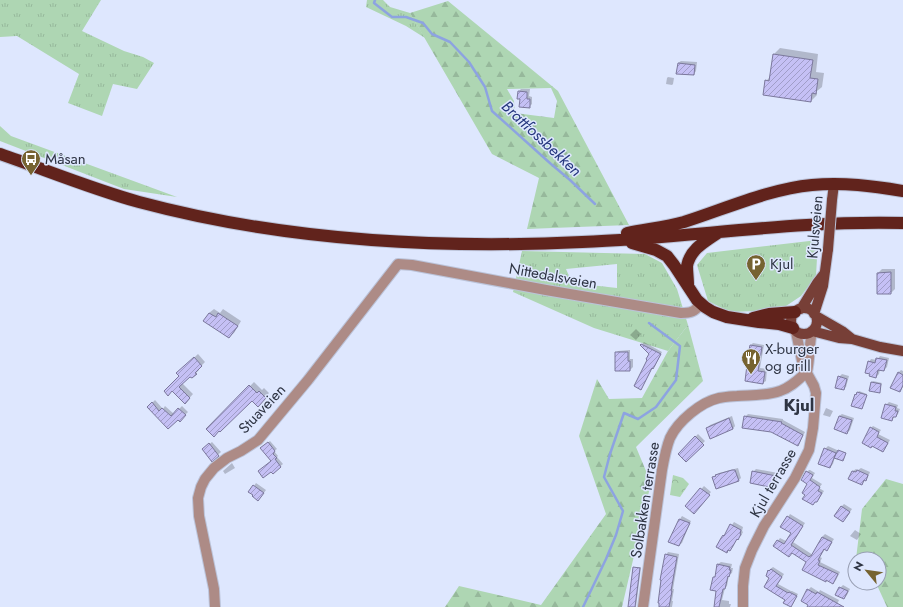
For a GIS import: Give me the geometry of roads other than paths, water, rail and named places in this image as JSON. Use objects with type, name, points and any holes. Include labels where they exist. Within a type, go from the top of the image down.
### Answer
[{"type":"highway","points":[[0,154],[99,190],[209,219],[351,238],[418,242],[507,244],[584,242],[824,224],[864,222],[903,223]]},
{"type":"highway","points":[[584,242],[682,222],[751,199],[788,189],[811,185],[834,184],[903,191]]},
{"type":"highway","points":[[688,285],[688,266],[691,255],[700,246],[719,232]]},
{"type":"highway","points":[[621,240],[656,250],[671,260],[694,296],[708,309],[720,315],[732,318],[779,324],[795,330]]},
{"type":"highway","points":[[746,320],[759,316],[798,311]]},
{"type":"main road","name":"Kjulsveien","points":[[815,315],[824,286],[834,184]]},
{"type":"main road","name":"Kjulsveien","points":[[798,311],[824,274]]},
{"type":"main road","points":[[852,339],[807,309],[798,311],[791,320],[791,324],[795,330],[804,334],[812,332],[839,338],[852,339],[880,347],[903,351]]},
{"type":"main road","points":[[812,332],[817,323],[815,315]]},
{"type":"street","name":"Nittedalsveien","points":[[398,264],[412,265],[680,313],[692,312],[701,304]]},
{"type":"street","name":"Stuaveien","points":[[215,607],[214,589],[199,516],[198,498],[205,479],[214,468],[227,458],[258,440],[308,380],[398,264]]},
{"type":"street","name":"Kjul terrasse","points":[[743,607],[745,568],[752,550],[764,526],[795,478],[809,450],[816,396],[814,386],[803,366],[795,330]]},
{"type":"street","points":[[807,372],[812,332]]},
{"type":"street","name":"Solbakken terrasse","points":[[643,607],[662,470],[666,450],[670,438],[675,430],[692,412],[706,403],[718,398],[780,392],[792,385],[807,372]]},
{"type":"waterway","name":"Brattfossbekken","points":[[375,0],[374,3],[392,17],[406,17],[423,23],[432,34],[450,42],[469,62],[485,87],[492,111],[595,204]]},
{"type":"waterway","name":"Brattfossbekken","points":[[583,607],[606,559],[616,535],[623,511],[604,477],[624,413],[638,419],[656,407],[676,380],[680,346],[649,323]]},
{"type":"place","name":"Måsan","points":[[31,176]]},
{"type":"place","name":"Kjul","points":[[756,281]]},
{"type":"place","name":"X-burger og grill","points":[[751,375]]},
{"type":"district","name":"Kjul","points":[[799,405]]}]
